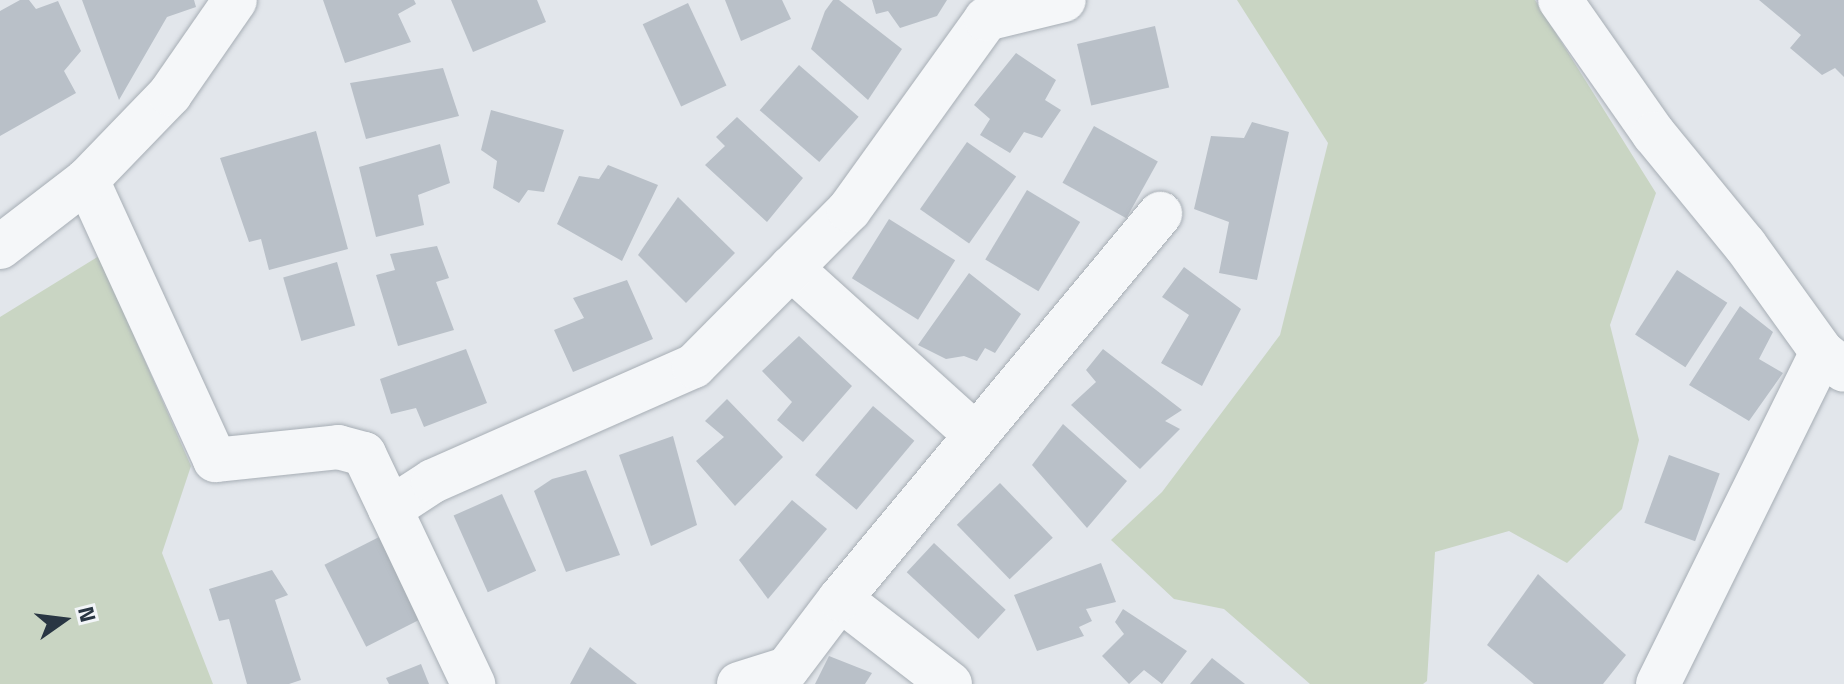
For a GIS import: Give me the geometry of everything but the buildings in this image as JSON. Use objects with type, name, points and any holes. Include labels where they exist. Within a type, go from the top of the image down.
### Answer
[{"type":"street","points":[[0,247],[87,180],[170,94],[235,0]]},
{"type":"street","points":[[390,509],[433,481],[694,366],[849,210],[986,19],[1064,0]]},
{"type":"street","points":[[1560,0],[1654,134],[1745,245],[1833,361],[1658,684]]},
{"type":"street","points":[[87,180],[215,460],[338,447],[364,454],[473,684]]},
{"type":"street","points":[[739,684],[787,669],[840,599],[1160,214]]},
{"type":"street","points":[[791,268],[976,435]]},
{"type":"street","points":[[840,599],[950,684]]},
{"type":"green space","points":[[1237,0],[1535,0],[1656,193],[1610,325],[1639,440],[1622,509],[1567,563],[1509,531],[1435,552],[1427,681],[1423,684],[1310,684],[1224,609],[1174,599],[1111,540],[1162,492],[1280,335],[1328,143]]},
{"type":"green space","points":[[99,256],[191,466],[162,553],[213,684],[0,684],[0,317]]}]
